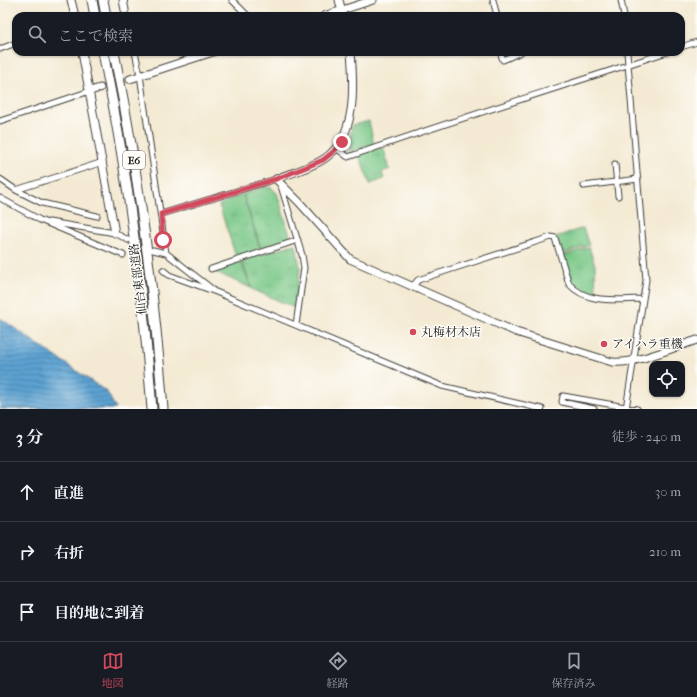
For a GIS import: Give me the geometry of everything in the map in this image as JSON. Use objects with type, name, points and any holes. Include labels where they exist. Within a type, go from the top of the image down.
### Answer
[{"type":"highway","points":[[92,0],[94,12]]},
{"type":"highway","points":[[102,0],[105,12]]},
{"type":"highway","name":"仙台東部道路","points":[[104,56],[121,146],[138,265],[152,409]]},
{"type":"highway","name":"仙台東部道路","points":[[115,56],[131,143],[150,269],[163,409]]},
{"type":"street","points":[[71,0],[74,12]]},
{"type":"street","points":[[123,0],[126,12]]},
{"type":"street","points":[[232,0],[244,12]]},
{"type":"street","points":[[339,0],[342,12]]},
{"type":"street","points":[[344,12],[373,0]]},
{"type":"street","points":[[493,0],[496,12]]},
{"type":"street","points":[[621,0],[623,12]]},
{"type":"street","points":[[685,46],[697,42]]},
{"type":"street","points":[[0,49],[12,44]]},
{"type":"street","points":[[83,56],[115,233]]},
{"type":"street","points":[[136,56],[140,75],[166,253]]},
{"type":"street","points":[[130,78],[200,56]]},
{"type":"street","points":[[161,214],[278,181],[323,160],[336,148],[347,129],[350,115],[352,72],[350,56]]},
{"type":"street","points":[[502,56],[503,60],[512,56]]},
{"type":"street","points":[[626,408],[646,280],[627,56]]},
{"type":"street","points":[[336,148],[348,157],[450,121],[543,93],[655,56]]},
{"type":"street","points":[[0,121],[100,88]]},
{"type":"street","points":[[16,190],[103,162]]},
{"type":"street","points":[[615,164],[618,196]]},
{"type":"street","points":[[584,186],[638,178]]},
{"type":"street","points":[[0,179],[16,190],[42,203],[97,216]]},
{"type":"street","points":[[278,181],[298,240],[304,268],[296,325]]},
{"type":"street","points":[[278,181],[350,259],[412,288],[516,332],[612,362],[621,363],[633,361],[697,340]]},
{"type":"street","points":[[0,198],[40,220],[123,256]]},
{"type":"street","points":[[40,220],[115,233],[128,240]]},
{"type":"street","points":[[412,288],[418,280],[551,237],[555,238],[569,284],[573,288],[597,300],[643,299]]},
{"type":"street","points":[[211,269],[298,240]]},
{"type":"street","points":[[153,250],[166,253],[216,292]]},
{"type":"street","points":[[163,270],[169,275],[216,292],[442,386],[542,409]]},
{"type":"street","points":[[594,409],[562,402],[563,396],[637,409]]},
{"type":"green space","points":[[369,121],[374,145],[349,152],[350,135],[353,125]]},
{"type":"green space","points":[[383,147],[390,169],[382,172],[384,179],[370,184],[359,155]]},
{"type":"green space","points":[[266,187],[272,188],[277,193],[291,239],[261,249],[243,194]]},
{"type":"green space","points":[[243,194],[260,249],[236,257],[219,205]]},
{"type":"green space","points":[[583,228],[589,245],[562,254],[556,237]]},
{"type":"green space","points":[[294,244],[296,245],[300,268],[295,308],[252,289],[242,261]]},
{"type":"green space","points":[[589,247],[595,265],[596,297],[576,286],[572,282],[562,256]]},
{"type":"green space","points":[[241,262],[251,288],[213,271]]},
{"type":"water","points":[[0,318],[107,392],[116,409],[0,409]]},
{"type":"tunnel","points":[[100,88],[130,79]]},
{"type":"place","name":"丸梅材木店","points":[[413,332]]},
{"type":"place","name":"アイハラ重機","points":[[604,344]]},
{"type":"route","points":[[163,240],[161,214],[276,179],[304,168],[323,160],[342,142]]}]
